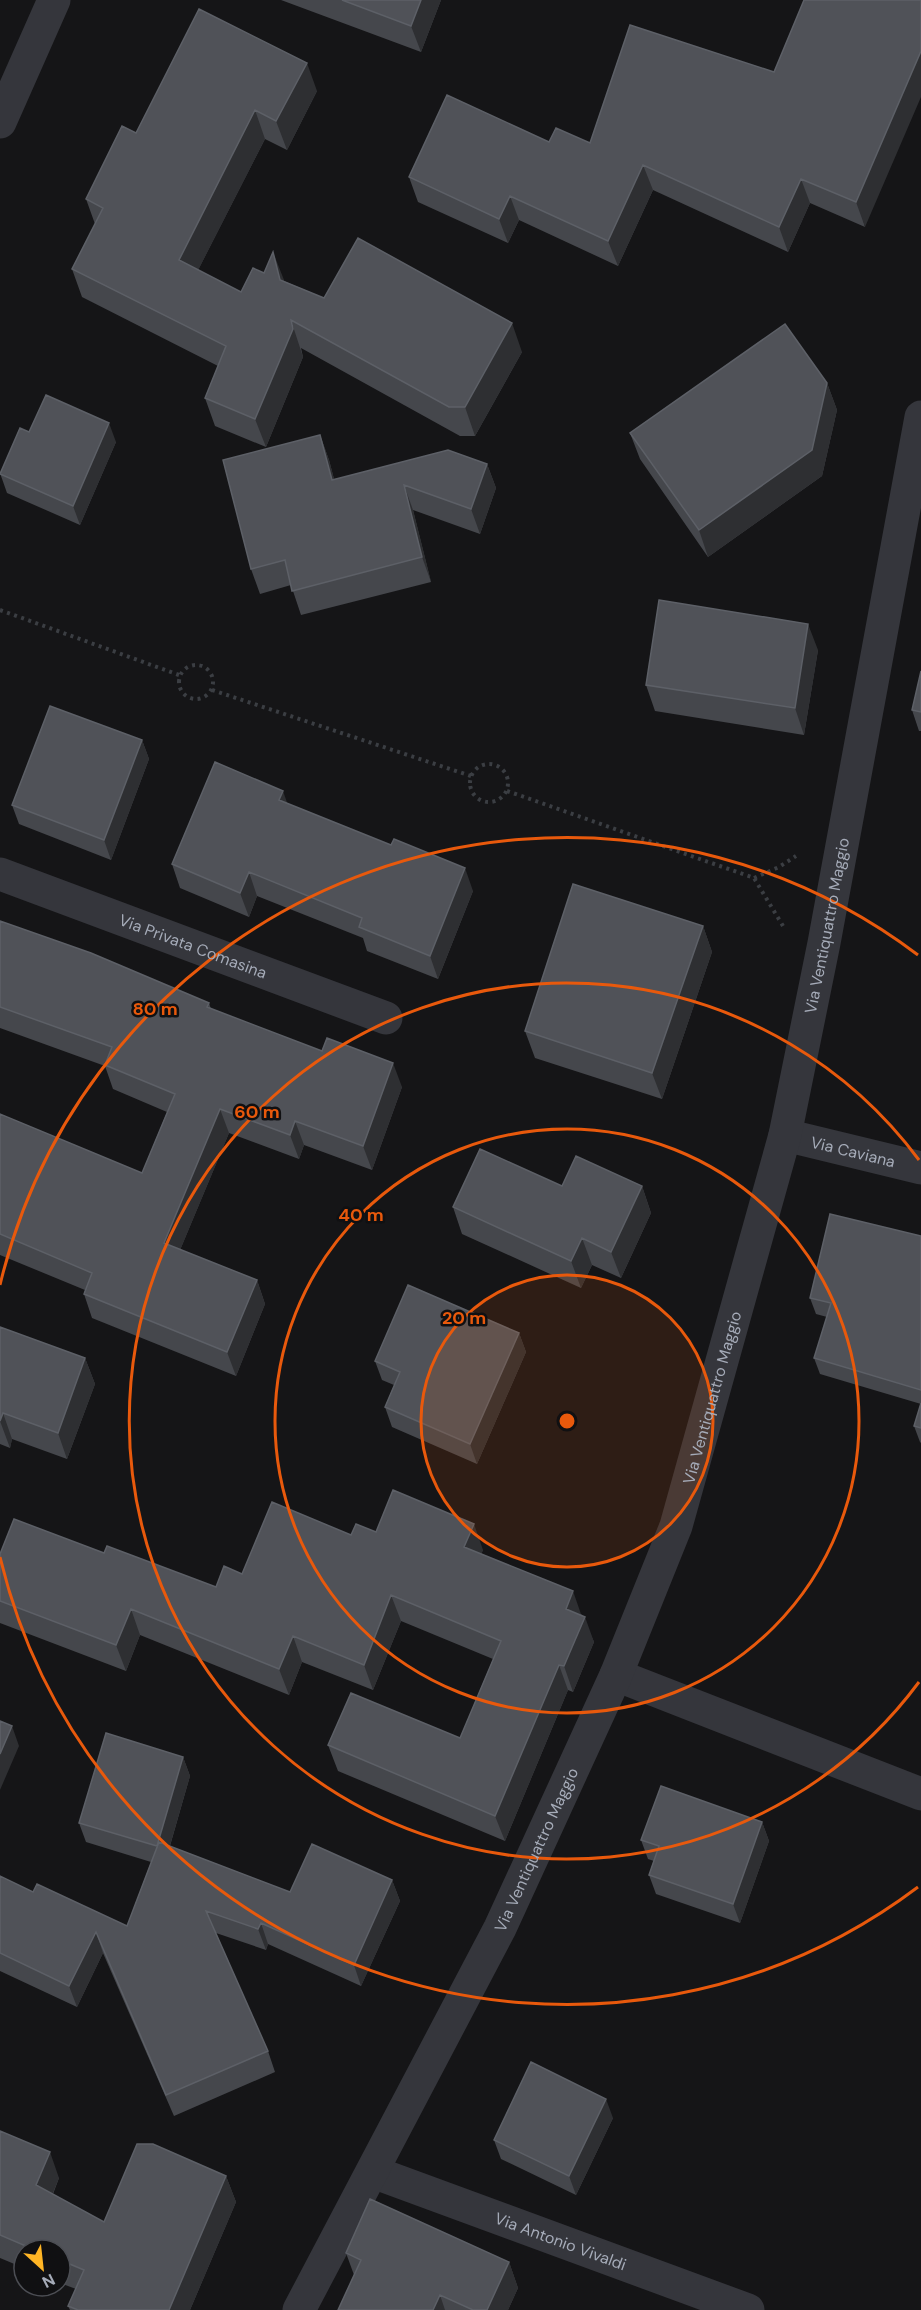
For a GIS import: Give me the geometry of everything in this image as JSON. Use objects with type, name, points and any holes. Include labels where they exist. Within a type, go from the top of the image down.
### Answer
[{"type":"street","points":[[0,122],[54,0]]},
{"type":"street","name":"Via Ventiquattro Maggio","points":[[299,2310],[500,1928],[616,1675],[676,1526],[785,1135],[824,943],[921,417]]},
{"type":"street","name":"Via Privata Comasina","points":[[0,874],[386,1018]]},
{"type":"street","name":"Via Caviana","points":[[785,1135],[921,1168]]},
{"type":"street","points":[[616,1675],[921,1794]]},
{"type":"street","name":"Via Antonio Vivaldi","points":[[373,2172],[748,2310]]},
{"type":"path","points":[[0,610],[179,675]]},
{"type":"path","points":[[189,665],[203,665],[212,675],[213,690],[202,699],[188,699],[178,689],[179,675],[189,665]]},
{"type":"path","points":[[213,690],[471,776]]},
{"type":"path","points":[[486,764],[499,766],[507,778],[507,791],[497,801],[484,802],[473,795],[469,783],[474,770],[486,764]]},
{"type":"path","points":[[507,791],[754,878],[778,921],[785,928],[792,934],[824,943]]},
{"type":"building","points":[[342,0],[421,0],[411,26]]},
{"type":"building","points":[[804,0],[921,0],[921,51],[856,202],[801,179],[779,227],[643,165],[608,241],[510,196],[499,219],[409,177],[447,95],[549,142],[556,128],[590,143],[630,25],[774,72]]},
{"type":"building","points":[[199,9],[307,63],[276,121],[255,110],[179,260],[241,292],[253,268],[264,273],[273,252],[280,280],[324,298],[358,238],[512,323],[465,407],[449,407],[291,320],[293,329],[255,419],[205,398],[226,346],[72,269],[103,208],[86,199],[122,126],[136,133]]},
{"type":"building","points":[[785,324],[827,383],[812,450],[699,530],[630,433]]},
{"type":"building","points":[[46,395],[109,423],[73,506],[0,474],[20,428],[29,432]]},
{"type":"building","points":[[320,435],[332,480],[448,450],[487,464],[471,509],[404,485],[422,557],[292,591],[285,560],[251,569],[223,460]]},
{"type":"building","points":[[659,600],[808,624],[795,708],[646,685]]},
{"type":"building","points":[[921,671],[921,712],[912,710]]},
{"type":"building","points":[[50,706],[142,740],[104,840],[12,805]]},
{"type":"building","points":[[215,762],[283,791],[279,800],[391,845],[394,839],[465,868],[430,956],[359,927],[362,918],[249,872],[240,893],[172,864]]},
{"type":"building","points":[[573,884],[703,926],[652,1073],[525,1031]]},
{"type":"building","points":[[0,921],[91,953],[209,1003],[207,1007],[322,1051],[327,1038],[393,1063],[363,1146],[295,1121],[290,1135],[220,1109],[164,1243],[257,1280],[227,1352],[84,1294],[92,1273],[0,1234],[0,1114],[142,1173],[175,1094],[105,1065],[112,1047],[0,1007]]},
{"type":"building","points":[[480,1149],[562,1186],[576,1156],[642,1186],[611,1252],[582,1238],[571,1261],[453,1207]]},
{"type":"building","points":[[830,1214],[921,1236],[921,1390],[814,1358],[831,1303],[810,1298]]},
{"type":"building","points":[[408,1285],[519,1333],[470,1444],[385,1407],[400,1372],[375,1361]]},
{"type":"building","points":[[0,1327],[85,1358],[58,1433],[3,1413],[0,1421]]},
{"type":"building","points":[[921,1403],[921,1428],[914,1426]]},
{"type":"building","points":[[393,1490],[474,1524],[464,1547],[573,1591],[566,1609],[585,1617],[564,1666],[559,1665],[495,1816],[328,1745],[351,1693],[460,1738],[501,1641],[391,1595],[364,1665],[293,1636],[279,1669],[131,1609],[116,1645],[0,1601],[0,1554],[14,1519],[104,1553],[107,1546],[216,1587],[224,1566],[242,1574],[272,1502],[351,1535],[356,1524],[376,1532]]},
{"type":"building","points":[[0,1721],[12,1726],[0,1754]]},
{"type":"building","points":[[106,1733],[183,1757],[157,1846],[79,1823]]},
{"type":"building","points":[[661,1786],[762,1822],[733,1904],[649,1875],[659,1846],[641,1840]]},
{"type":"building","points":[[159,1842],[290,1892],[312,1844],[392,1880],[354,1965],[261,1923],[258,1929],[206,1911],[268,2051],[166,2095],[96,1932],[69,1986],[0,1953],[0,1876],[33,1892],[37,1884],[127,1926]]},
{"type":"building","points":[[531,2062],[606,2099],[569,2176],[494,2140]]},
{"type":"building","points":[[0,2131],[50,2152],[36,2185],[104,2222],[137,2144],[153,2144],[226,2176],[169,2310],[78,2310],[68,2306],[84,2270],[72,2265],[72,2238],[12,2238],[12,2240],[0,2235]]},
{"type":"building","points":[[370,2199],[509,2262],[487,2310],[473,2310],[440,2295],[433,2310],[338,2310],[361,2260],[346,2253]]}]
